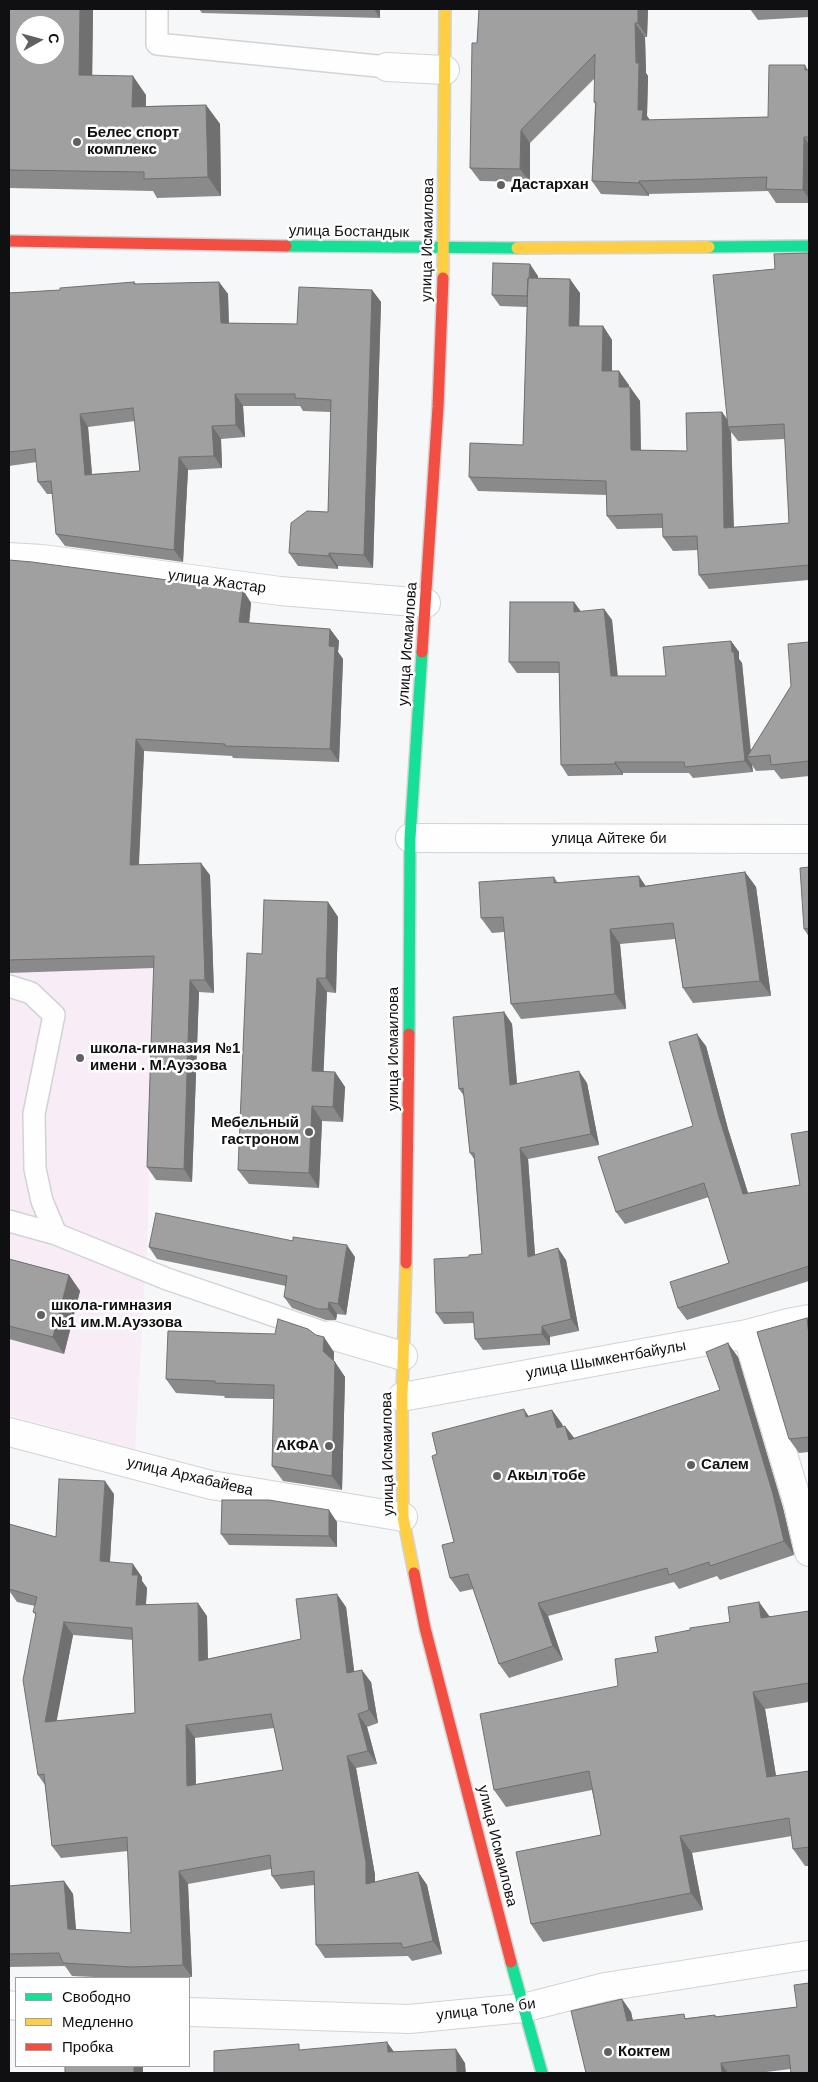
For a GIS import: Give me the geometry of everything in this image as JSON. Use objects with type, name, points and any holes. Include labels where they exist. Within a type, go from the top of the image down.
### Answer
[{"type":"main road","name":"улица Исмаилова","points":[[445,9],[444,249],[438,407],[410,838],[409,1142],[402,1397],[403,1517],[425,1628],[523,2008],[542,2073]]},
{"type":"main road","name":"улица Бостандык","points":[[9,241],[444,249],[809,246]]},
{"type":"street","points":[[387,67],[445,70]]},
{"type":"street","name":"улица Жастар","points":[[9,557],[42,559],[280,591],[426,603]]},
{"type":"street","name":"улица Айтеке би","points":[[410,838],[809,839]]},
{"type":"street","name":"улица Шымкентбайулы","points":[[402,1397],[747,1334],[809,1319]]},
{"type":"street","points":[[747,1334],[798,1504],[809,1552]]},
{"type":"street","points":[[331,1335],[403,1356]]},
{"type":"street","name":"улица Архабайева","points":[[9,1432],[211,1485],[403,1517]]},
{"type":"street","name":"улица Толе би","points":[[190,2012],[408,2019],[523,2008],[605,1987],[809,1954]]},
{"type":"lane","points":[[157,9],[157,44],[387,67]]},
{"type":"lane","points":[[9,986],[31,993],[54,1015],[34,1114],[35,1169],[42,1201],[56,1234]]},
{"type":"lane","points":[[9,1221],[56,1234],[167,1279],[331,1335]]},
{"type":"shaded area","name":"школа-гимназия №1 имени . М.Ауэзова","points":[[9,887],[154,891],[148,1225],[135,1450],[9,1415]]},
{"type":"building","name":"Белес спорт комплекс","points":[[9,9],[80,9],[79,75],[133,76],[132,107],[206,105],[208,177],[144,179],[144,172],[9,170]]},
{"type":"building","points":[[479,9],[638,9],[638,23],[635,23],[636,63],[639,63],[638,110],[643,110],[642,120],[768,117],[769,65],[805,65],[805,70],[809,70],[809,137],[804,137],[803,190],[766,189],[767,177],[639,181],[639,183],[592,181],[596,102],[594,102],[595,54],[521,130],[520,169],[470,168],[472,43],[477,43]]},
{"type":"building","points":[[809,253],[809,565],[699,575],[697,536],[663,537],[662,514],[607,516],[606,481],[469,477],[470,443],[523,445],[528,278],[570,279],[569,326],[603,326],[602,371],[619,371],[619,387],[630,387],[631,450],[687,451],[686,413],[722,412],[724,528],[789,523],[784,424],[728,427],[713,275],[775,269],[774,254]]},
{"type":"building","points":[[493,263],[530,264],[527,296],[492,295]]},
{"type":"building","points":[[134,282],[134,284],[219,282],[221,323],[297,324],[299,287],[372,290],[364,555],[329,553],[329,556],[289,553],[291,523],[307,511],[328,512],[331,400],[295,398],[295,394],[235,394],[236,425],[212,426],[214,456],[179,457],[174,550],[56,534],[51,481],[38,482],[35,449],[9,452],[9,293],[60,290],[60,288]],"holes":[[[133,408],[140,471],[85,475],[80,414]]]},
{"type":"building","points":[[9,560],[243,590],[239,622],[330,629],[329,646],[335,647],[330,749],[225,746],[225,744],[136,739],[130,865],[201,863],[205,980],[190,980],[184,1169],[147,1167],[154,956],[9,960]]},
{"type":"building","points":[[510,602],[574,602],[574,612],[604,609],[611,676],[666,676],[663,647],[731,641],[732,652],[734,652],[745,761],[685,767],[684,762],[615,762],[615,764],[561,765],[559,662],[509,662]]},
{"type":"building","points":[[809,642],[809,761],[771,765],[770,755],[747,757],[791,686],[788,644]]},
{"type":"building","points":[[809,867],[809,928],[804,929],[800,868]]},
{"type":"building","points":[[745,872],[760,981],[683,988],[673,923],[610,929],[615,994],[511,1004],[503,917],[481,918],[479,882],[554,877],[554,883],[639,876],[640,887]]},
{"type":"building","points":[[264,900],[328,902],[326,978],[317,978],[312,1071],[335,1072],[333,1107],[312,1106],[309,1173],[238,1170],[247,953],[262,954]]},
{"type":"building","points":[[504,1012],[510,1085],[579,1071],[591,1134],[520,1148],[528,1257],[558,1248],[571,1319],[542,1326],[542,1334],[475,1339],[473,1312],[436,1313],[434,1259],[469,1257],[469,1255],[482,1254],[474,1153],[470,1153],[463,1088],[459,1089],[453,1017]]},
{"type":"building","points":[[697,1034],[719,1117],[743,1194],[800,1185],[791,1134],[809,1131],[809,1266],[678,1308],[670,1282],[729,1263],[704,1183],[616,1212],[598,1157],[693,1126],[669,1042]]},
{"type":"building","points":[[156,1213],[293,1241],[293,1237],[347,1245],[338,1304],[329,1302],[328,1309],[318,1309],[284,1297],[287,1276],[149,1247]]},
{"type":"building","name":"школа-гимназия №1 им.М.Ауэзова","points":[[9,1259],[69,1275],[53,1337],[9,1326]]},
{"type":"building","points":[[807,1318],[809,1336],[809,1437],[789,1439],[757,1332]]},
{"type":"building","points":[[278,1319],[308,1329],[316,1335],[324,1337],[323,1351],[335,1362],[332,1476],[272,1466],[274,1385],[166,1379],[168,1331],[275,1334]]},
{"type":"building","points":[[728,1343],[773,1494],[784,1541],[710,1566],[709,1562],[669,1575],[667,1568],[538,1603],[553,1646],[499,1664],[468,1574],[450,1578],[442,1545],[454,1542],[432,1456],[437,1454],[432,1433],[524,1409],[526,1417],[552,1410],[557,1428],[565,1426],[569,1440],[720,1390],[706,1352]]},
{"type":"building","points":[[59,1479],[105,1481],[100,1561],[133,1564],[132,1575],[138,1575],[136,1605],[198,1603],[199,1661],[301,1639],[296,1599],[337,1594],[347,1673],[362,1670],[369,1710],[358,1714],[368,1751],[347,1756],[366,1862],[366,1884],[418,1872],[433,1941],[403,1948],[401,1943],[316,1945],[314,1871],[272,1876],[270,1855],[179,1871],[183,1965],[132,1967],[63,1963],[59,1953],[9,1954],[9,1886],[64,1881],[68,1929],[131,1933],[127,1837],[52,1846],[44,1774],[38,1775],[23,1680],[36,1613],[33,1612],[37,1597],[9,1589],[9,1524],[56,1537]],"holes":[[[64,1622],[132,1628],[135,1713],[45,1722]],[[271,1714],[283,1770],[187,1786],[186,1725]]]},
{"type":"building","points":[[222,1500],[269,1500],[329,1510],[329,1536],[221,1534]]},
{"type":"building","points":[[759,1602],[761,1618],[809,1611],[809,1683],[753,1692],[767,1777],[809,1771],[809,1847],[793,1849],[789,1818],[680,1836],[691,1893],[531,1924],[516,1852],[601,1835],[589,1771],[494,1790],[480,1714],[618,1686],[615,1659],[658,1652],[655,1637],[690,1630],[690,1628],[730,1622],[728,1607]]},
{"type":"building","points":[[809,1983],[809,2073],[791,2073],[789,2055],[721,2063],[722,2073],[586,2073],[571,2011],[622,1999],[627,2021],[684,2014],[685,2019],[715,2015],[715,2017],[797,2007],[794,1985]]},
{"type":"building","points":[[387,2042],[388,2052],[456,2049],[457,2073],[214,2073],[214,2051],[299,2044],[299,2050]]},
{"type":"building","points":[[65,2067],[134,2067],[134,2073],[65,2073]]},
{"type":"traffic: fast","points":[[286,246],[517,248]]},
{"type":"traffic: fast","points":[[709,247],[809,246]]},
{"type":"traffic: fast","points":[[409,1034],[410,838],[422,652]]},
{"type":"traffic: fast","points":[[511,1962],[542,2073]]},
{"type":"traffic: slow","points":[[443,278],[445,9]]},
{"type":"traffic: slow","points":[[517,248],[709,247]]},
{"type":"traffic: slow","points":[[406,1263],[402,1397],[403,1517],[414,1573]]},
{"type":"traffic: jam","points":[[9,241],[286,246]]},
{"type":"traffic: jam","points":[[422,652],[438,407],[443,278]]},
{"type":"traffic: jam","points":[[406,1263],[409,1034]]},
{"type":"traffic: jam","points":[[414,1573],[425,1628],[511,1962]]},
{"type":"place","name":"Белес спорт комплекс","points":[[77,142]]},
{"type":"place","name":"Дастархан","points":[[501,185]]},
{"type":"place","name":"школа-гимназия №1 имени . М.Ауэзова","points":[[80,1058]]},
{"type":"place","name":"Мебельный гастроном","points":[[309,1132]]},
{"type":"place","name":"школа-гимназия №1 им.М.Ауэзова","points":[[41,1315]]},
{"type":"place","name":"АКФА","points":[[329,1446]]},
{"type":"place","name":"Салем","points":[[691,1465]]},
{"type":"place","name":"Акыл тобе","points":[[497,1476]]},
{"type":"place","name":"Коктем","points":[[608,2052]]}]
